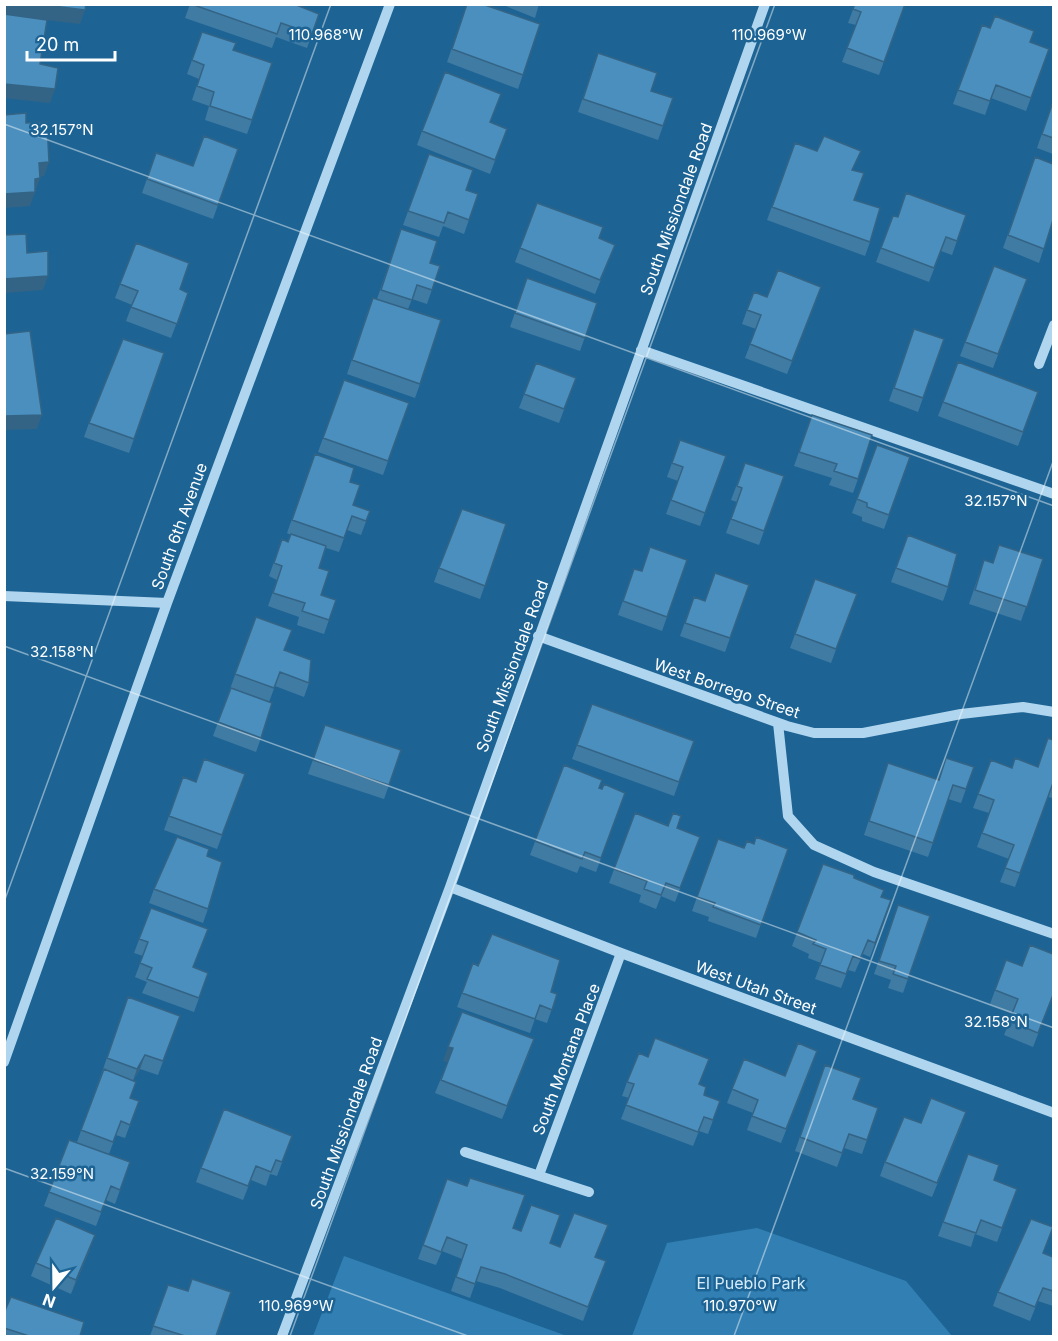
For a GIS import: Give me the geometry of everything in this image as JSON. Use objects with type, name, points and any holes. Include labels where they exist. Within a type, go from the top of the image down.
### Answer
[{"type":"street","name":"South 6th Avenue","points":[[4,1062],[167,603],[390,4]]},
{"type":"street","name":"South Missiondale Road","points":[[282,1336],[450,887],[765,4]]},
{"type":"street","points":[[1039,364],[1053,325]]},
{"type":"street","points":[[641,350],[1053,494]]},
{"type":"street","points":[[4,596],[167,603]]},
{"type":"street","name":"West Borrego Street","points":[[538,636],[778,723],[814,733],[863,733],[961,714],[1023,707],[1053,712]]},
{"type":"street","points":[[778,723],[788,816],[814,845],[874,872],[1053,934]]},
{"type":"street","name":"West Utah Street","points":[[450,887],[1053,1113]]},
{"type":"street","name":"South Montana Place","points":[[539,1175],[621,953]]},
{"type":"street","points":[[465,1152],[589,1192]]},
{"type":"green space","name":"El Pueblo Park","points":[[757,1228],[906,1281],[952,1336],[632,1336],[667,1243]]},
{"type":"green space","points":[[344,1256],[567,1336],[313,1336]]},
{"type":"building","points":[[37,4],[86,4],[85,10]]},
{"type":"building","points":[[191,4],[294,4],[319,14],[312,34],[281,23],[277,34]]},
{"type":"building","points":[[467,4],[482,4],[540,24],[523,75],[452,49]]},
{"type":"building","points":[[855,4],[905,4],[884,62],[847,48],[861,12],[853,9]]},
{"type":"building","points":[[4,14],[47,20],[40,64],[58,68],[55,89],[4,84]]},
{"type":"building","points":[[995,16],[1034,31],[1030,42],[1049,49],[1031,98],[996,85],[990,101],[958,90],[982,25],[990,28]]},
{"type":"building","points":[[202,32],[236,43],[233,50],[272,63],[252,120],[210,106],[214,92],[197,86],[204,65],[192,60]]},
{"type":"building","points":[[598,53],[657,73],[651,91],[673,98],[663,126],[583,99]]},
{"type":"building","points":[[445,72],[501,94],[490,122],[507,129],[495,160],[422,131]]},
{"type":"building","points":[[1053,102],[1053,138],[1042,134]]},
{"type":"building","points":[[26,113],[26,123],[47,122],[49,162],[39,163],[40,178],[35,179],[35,192],[4,194],[4,115]]},
{"type":"building","points":[[204,136],[238,149],[218,205],[147,179],[156,153],[193,166]]},
{"type":"building","points":[[824,136],[861,151],[852,170],[864,173],[854,200],[880,208],[870,242],[772,207],[795,143],[817,151]]},
{"type":"building","points":[[429,154],[473,170],[466,190],[478,194],[469,220],[448,212],[444,223],[408,211]]},
{"type":"building","points":[[1035,157],[1053,164],[1053,220],[1044,249],[1008,235]]},
{"type":"building","points":[[906,193],[966,215],[957,241],[946,237],[934,268],[881,248],[893,216],[898,217]]},
{"type":"building","points":[[537,203],[603,227],[599,238],[615,245],[600,280],[520,248]]},
{"type":"building","points":[[401,229],[437,241],[430,263],[440,266],[432,290],[417,285],[412,300],[381,290]]},
{"type":"building","points":[[26,234],[27,253],[48,251],[48,276],[4,279],[4,235]]},
{"type":"building","points":[[136,243],[189,263],[180,289],[188,293],[177,324],[131,307],[138,291],[120,284]]},
{"type":"building","points":[[994,266],[1027,279],[998,354],[965,342]]},
{"type":"building","points":[[778,270],[821,287],[792,361],[750,344],[761,315],[747,310],[754,292],[767,297]]},
{"type":"building","points":[[527,278],[597,303],[585,338],[515,313]]},
{"type":"building","points":[[373,298],[441,320],[420,384],[352,360]]},
{"type":"building","points":[[914,329],[944,339],[923,398],[894,388]]},
{"type":"building","points":[[30,331],[42,415],[4,416],[4,334]]},
{"type":"building","points":[[123,339],[164,353],[134,439],[89,423]]},
{"type":"building","points":[[958,362],[1038,392],[1023,432],[943,402]]},
{"type":"building","points":[[536,363],[576,378],[564,409],[524,394]]},
{"type":"building","points":[[344,380],[409,403],[388,461],[323,438]]},
{"type":"building","points":[[812,415],[872,435],[858,479],[834,471],[837,464],[799,452]]},
{"type":"building","points":[[680,440],[726,456],[705,513],[671,500],[683,467],[672,463]]},
{"type":"building","points":[[877,445],[910,457],[889,515],[867,507],[867,503],[857,499]]},
{"type":"building","points":[[315,454],[354,468],[350,482],[360,485],[353,505],[370,511],[366,521],[352,516],[344,538],[292,520]]},
{"type":"building","points":[[745,463],[784,476],[764,531],[731,519],[742,488],[737,486]]},
{"type":"building","points":[[462,509],[506,524],[485,586],[439,568]]},
{"type":"building","points":[[291,534],[326,546],[319,568],[329,571],[321,595],[336,600],[329,620],[302,611],[305,603],[273,593],[282,566],[274,563],[282,539],[288,542]]},
{"type":"building","points":[[908,535],[957,554],[948,587],[896,568]]},
{"type":"building","points":[[999,545],[1043,559],[1027,607],[975,590],[984,560],[993,563]]},
{"type":"building","points":[[650,547],[687,560],[667,617],[623,601],[634,569],[642,571]]},
{"type":"building","points":[[715,573],[749,585],[730,638],[685,623],[694,597],[705,601]]},
{"type":"building","points":[[815,579],[857,594],[836,649],[795,634]]},
{"type":"building","points":[[256,617],[292,630],[284,650],[311,660],[309,683],[280,672],[274,688],[235,674]]},
{"type":"building","points":[[231,688],[272,703],[261,738],[218,722]]},
{"type":"building","points":[[592,704],[694,741],[679,782],[577,745]]},
{"type":"building","points":[[325,725],[401,750],[389,785],[313,760]]},
{"type":"building","points":[[1048,738],[1053,740],[1053,783],[1020,873],[1005,868],[1014,845],[982,833],[994,800],[978,794],[991,760],[1012,768],[1015,758],[1038,767]]},
{"type":"building","points":[[946,758],[974,767],[966,789],[953,785],[933,843],[869,821],[888,763],[939,780]]},
{"type":"building","points":[[204,759],[245,774],[222,835],[169,816],[183,777],[196,782]]},
{"type":"building","points":[[564,765],[602,780],[599,788],[602,789],[604,784],[625,793],[601,858],[585,852],[582,859],[535,841]]},
{"type":"building","points":[[635,813],[668,826],[673,813],[681,816],[677,828],[700,837],[680,888],[666,883],[661,895],[644,889],[647,881],[614,869]]},
{"type":"building","points":[[177,837],[209,849],[207,856],[222,862],[208,909],[154,889]]},
{"type":"building","points":[[756,837],[788,849],[761,925],[713,907],[715,903],[697,897],[718,839],[744,848],[747,841],[754,844]]},
{"type":"building","points":[[823,864],[854,875],[854,878],[884,890],[881,897],[891,900],[875,943],[868,940],[860,959],[853,956],[846,974],[820,965],[826,949],[813,944],[816,940],[797,932]]},
{"type":"building","points":[[898,905],[930,916],[908,979],[893,974],[896,966],[879,961]]},
{"type":"building","points":[[151,908],[208,929],[193,967],[208,973],[199,998],[147,979],[152,968],[140,963],[148,942],[139,939]]},
{"type":"building","points":[[492,934],[560,960],[551,992],[557,994],[552,1010],[540,1005],[535,1019],[462,993],[473,963],[478,966]]},
{"type":"building","points":[[1030,945],[1053,954],[1053,995],[1038,1033],[1009,1021],[1018,999],[995,990],[1006,960],[1022,966]]},
{"type":"building","points":[[128,997],[180,1016],[163,1061],[145,1055],[137,1069],[107,1058]]},
{"type":"building","points":[[462,1012],[534,1039],[507,1106],[441,1080],[453,1048],[448,1047]]},
{"type":"building","points":[[655,1038],[709,1059],[699,1084],[706,1087],[704,1095],[720,1101],[713,1120],[704,1117],[698,1132],[626,1105],[634,1084],[627,1082],[639,1053],[648,1057]]},
{"type":"building","points":[[798,1043],[817,1051],[786,1129],[752,1116],[758,1100],[732,1089],[744,1059],[785,1076]]},
{"type":"building","points":[[825,1065],[861,1078],[853,1099],[878,1108],[867,1140],[849,1134],[842,1153],[800,1137]]},
{"type":"building","points":[[104,1069],[136,1082],[130,1098],[139,1101],[130,1125],[121,1121],[113,1142],[81,1130]]},
{"type":"building","points":[[931,1098],[966,1112],[937,1183],[885,1162],[904,1117],[921,1123]]},
{"type":"building","points":[[224,1109],[292,1136],[282,1162],[276,1160],[271,1172],[256,1166],[248,1186],[201,1168]]},
{"type":"building","points":[[69,1140],[130,1162],[120,1190],[111,1186],[101,1212],[49,1192]]},
{"type":"building","points":[[968,1154],[999,1165],[994,1180],[1017,1189],[1002,1228],[981,1220],[976,1233],[943,1222]]},
{"type":"building","points":[[470,1178],[525,1195],[513,1228],[521,1231],[531,1205],[560,1215],[550,1243],[560,1247],[574,1213],[608,1225],[595,1257],[606,1261],[588,1307],[505,1274],[481,1267],[475,1284],[456,1277],[467,1245],[447,1237],[441,1252],[423,1245],[447,1179],[467,1186]]},
{"type":"building","points":[[56,1218],[95,1235],[76,1280],[36,1263]]},
{"type":"building","points":[[1031,1219],[1053,1227],[1043,1253],[1053,1257],[1053,1291],[1043,1288],[1035,1307],[998,1292]]},
{"type":"building","points":[[192,1279],[231,1292],[216,1336],[185,1336],[153,1326],[168,1285],[188,1291]]},
{"type":"building","points":[[11,1297],[84,1322],[80,1336],[29,1336],[4,1328],[4,1313]]}]
